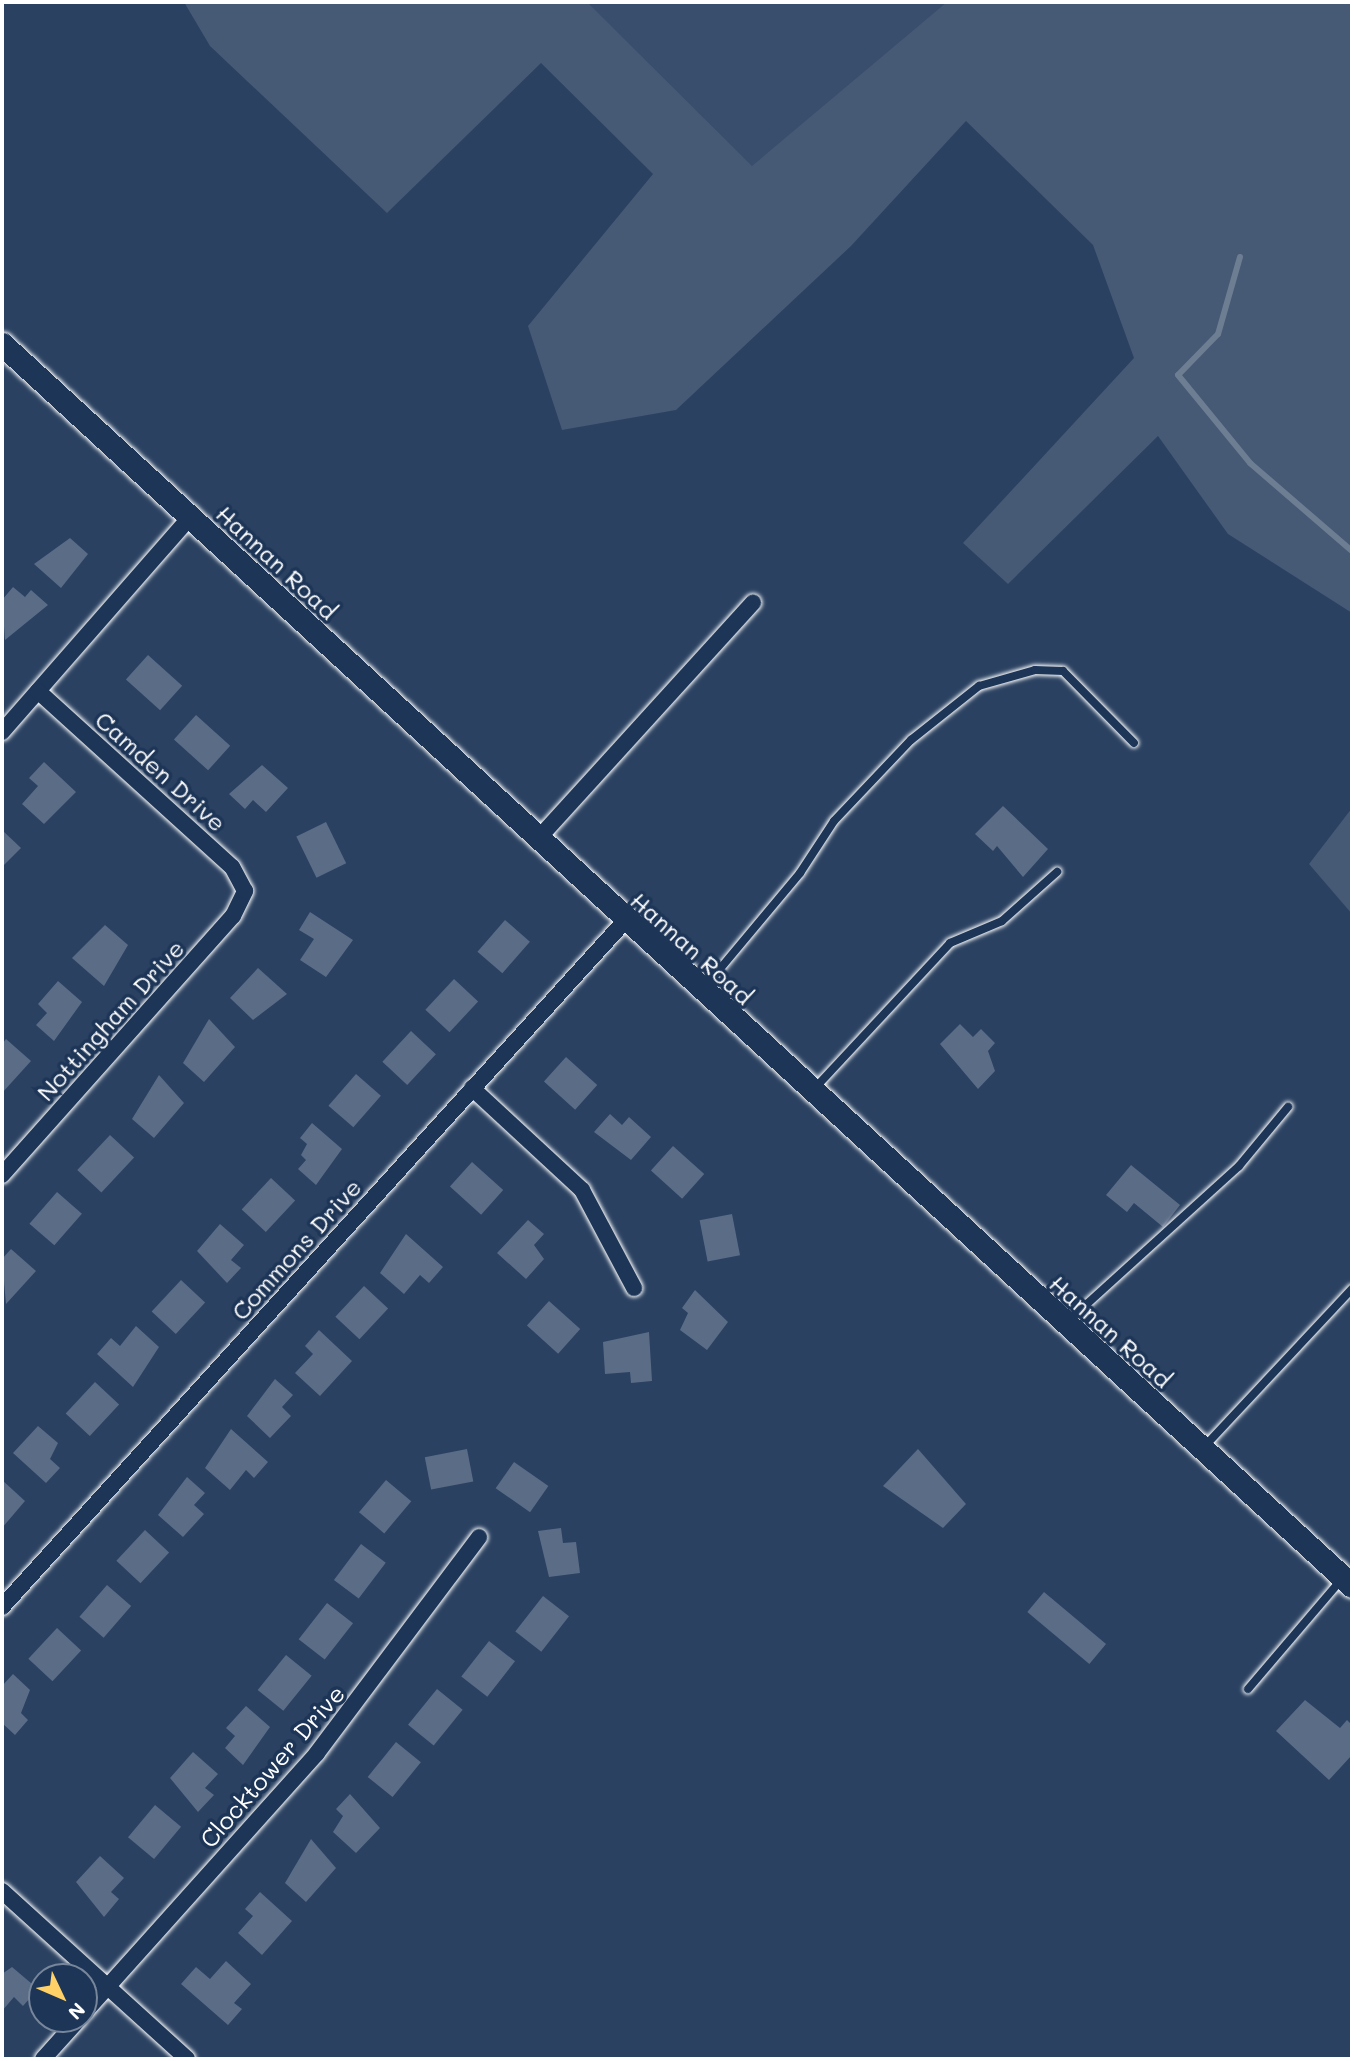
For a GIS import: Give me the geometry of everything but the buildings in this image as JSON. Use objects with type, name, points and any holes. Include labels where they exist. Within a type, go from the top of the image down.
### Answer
[{"type":"street","name":"Hannan Road","points":[[2,344],[624,922],[1348,1582]]},
{"type":"street","points":[[2,732],[190,517]]},
{"type":"street","points":[[537,840],[753,603]]},
{"type":"street","name":"Camden Drive","points":[[38,691],[232,867],[245,891]]},
{"type":"street","name":"Nottingham Drive","points":[[2,1175],[233,916],[245,891]]},
{"type":"street","name":"Commons Drive","points":[[2,1607],[624,922]]},
{"type":"street","points":[[472,1088],[582,1190],[634,1288]]},
{"type":"street","name":"Clocktower Drive","points":[[98,1997],[317,1753],[479,1537]]},
{"type":"street","points":[[2,1891],[187,2059]]},
{"type":"street","points":[[43,2059],[66,2033]]},
{"type":"lane","points":[[701,992],[800,873],[834,821],[911,740],[979,686],[1035,670],[1063,671],[1134,743]]},
{"type":"lane","points":[[811,1093],[950,943],[1002,921],[1057,872]]},
{"type":"lane","points":[[1065,1325],[1239,1166],[1288,1107]]},
{"type":"lane","points":[[1202,1449],[1352,1289]]},
{"type":"lane","points":[[1248,1689],[1348,1582]]},
{"type":"shaded area","points":[[184,2],[587,2],[752,166],[947,2],[1352,2],[1352,613],[1228,534],[1158,436],[1008,584],[963,543],[1134,358],[1093,245],[966,121],[851,246],[676,410],[562,430],[528,326],[653,174],[541,63],[387,213],[210,46]]},
{"type":"shaded area","points":[[548,2],[1352,2],[961,11],[766,212]]},
{"type":"shaded area","points":[[1352,808],[1352,914],[1309,864]]},
{"type":"waterway","points":[[1240,257],[1218,334],[1178,375],[1250,463],[1352,551]]}]
